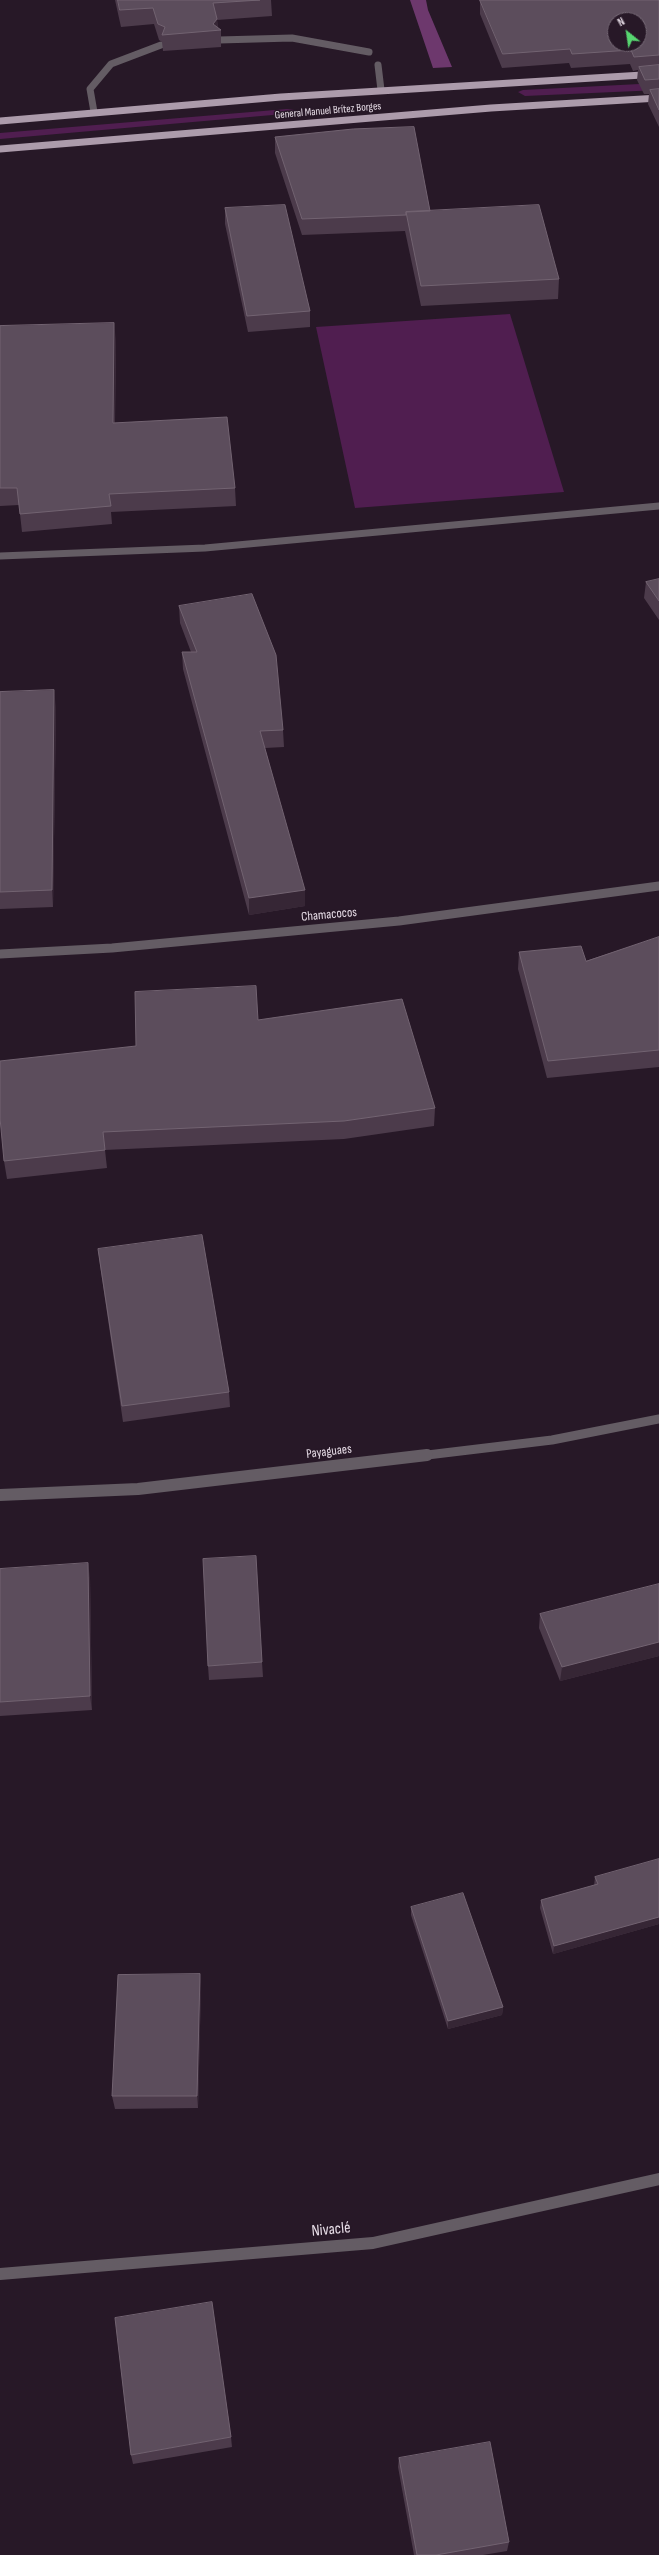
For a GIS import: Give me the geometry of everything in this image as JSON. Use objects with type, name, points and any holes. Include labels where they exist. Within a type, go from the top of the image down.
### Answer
[{"type":"main road","name":"General Manuel Brítez Borges","points":[[0,122],[94,112],[381,90],[659,74]]},
{"type":"main road","name":"General Manuel Brítez Borges","points":[[0,149],[483,109],[659,98]]},
{"type":"street","points":[[219,40],[292,38],[369,52]]},
{"type":"street","points":[[94,112],[90,89],[111,64],[161,45]]},
{"type":"street","points":[[378,65],[381,90]]},
{"type":"street","points":[[0,556],[205,548],[659,506]]},
{"type":"street","name":"Chamacocos","points":[[0,954],[112,948],[399,922],[659,886]]},
{"type":"street","name":"Payaguaes","points":[[0,1495],[138,1489],[552,1440],[659,1419]]},
{"type":"street","name":"Nivaclé","points":[[0,2274],[373,2243],[659,2179]]},
{"type":"shaded area","points":[[410,0],[426,0],[428,10],[452,67],[433,68]]},
{"type":"shaded area","points":[[659,83],[659,90],[525,96],[518,92],[523,90]]},
{"type":"shaded area","points":[[287,109],[294,110],[295,113],[0,139],[0,133]]},
{"type":"shaded area","points":[[510,314],[564,492],[355,508],[316,327]]},
{"type":"building","points":[[118,0],[260,0],[213,3],[217,19],[213,24],[221,30],[162,35],[165,27],[158,24],[153,8],[120,10]]},
{"type":"building","points":[[480,0],[659,1],[659,55],[634,57],[632,52],[647,52],[647,12],[607,12],[607,52],[572,54],[570,49],[503,54]]},
{"type":"building","points":[[659,65],[659,79],[645,80],[639,67]]},
{"type":"building","points":[[659,89],[659,110],[650,90]]},
{"type":"building","points":[[414,127],[430,211],[406,212],[406,215],[302,219],[275,137],[353,129]]},
{"type":"building","points":[[285,205],[310,311],[247,316],[225,208]]},
{"type":"building","points":[[539,205],[559,279],[421,286],[406,212]]},
{"type":"building","points":[[114,323],[113,423],[227,417],[235,488],[109,494],[111,506],[20,514],[17,488],[0,488],[0,326]]},
{"type":"building","points":[[659,579],[659,601],[646,582]]},
{"type":"building","points":[[252,594],[276,655],[283,730],[260,731],[305,890],[249,898],[182,652],[197,652],[179,606]]},
{"type":"building","points":[[54,690],[52,890],[0,892],[0,692]]},
{"type":"building","points":[[659,937],[659,1050],[548,1061],[519,952],[581,946],[586,961]]},
{"type":"building","points":[[256,986],[258,1020],[402,999],[435,1108],[344,1121],[103,1132],[105,1150],[4,1161],[0,1118],[0,1061],[136,1046],[135,992]]},
{"type":"building","points":[[202,1235],[229,1392],[122,1406],[98,1249]]},
{"type":"building","points":[[256,1556],[262,1662],[208,1666],[203,1559]]},
{"type":"building","points":[[88,1563],[90,1696],[0,1702],[0,1569]]},
{"type":"building","points":[[659,1584],[659,1642],[562,1667],[540,1614]]},
{"type":"building","points":[[659,1859],[659,1917],[554,1946],[541,1900],[598,1884],[595,1877]]},
{"type":"building","points":[[463,1893],[503,2007],[448,2021],[411,1907]]},
{"type":"building","points":[[200,1974],[197,2096],[112,2096],[118,1975]]},
{"type":"building","points":[[212,2302],[231,2437],[131,2455],[115,2318]]},
{"type":"building","points":[[490,2442],[509,2542],[436,2555],[417,2555],[399,2458]]}]
